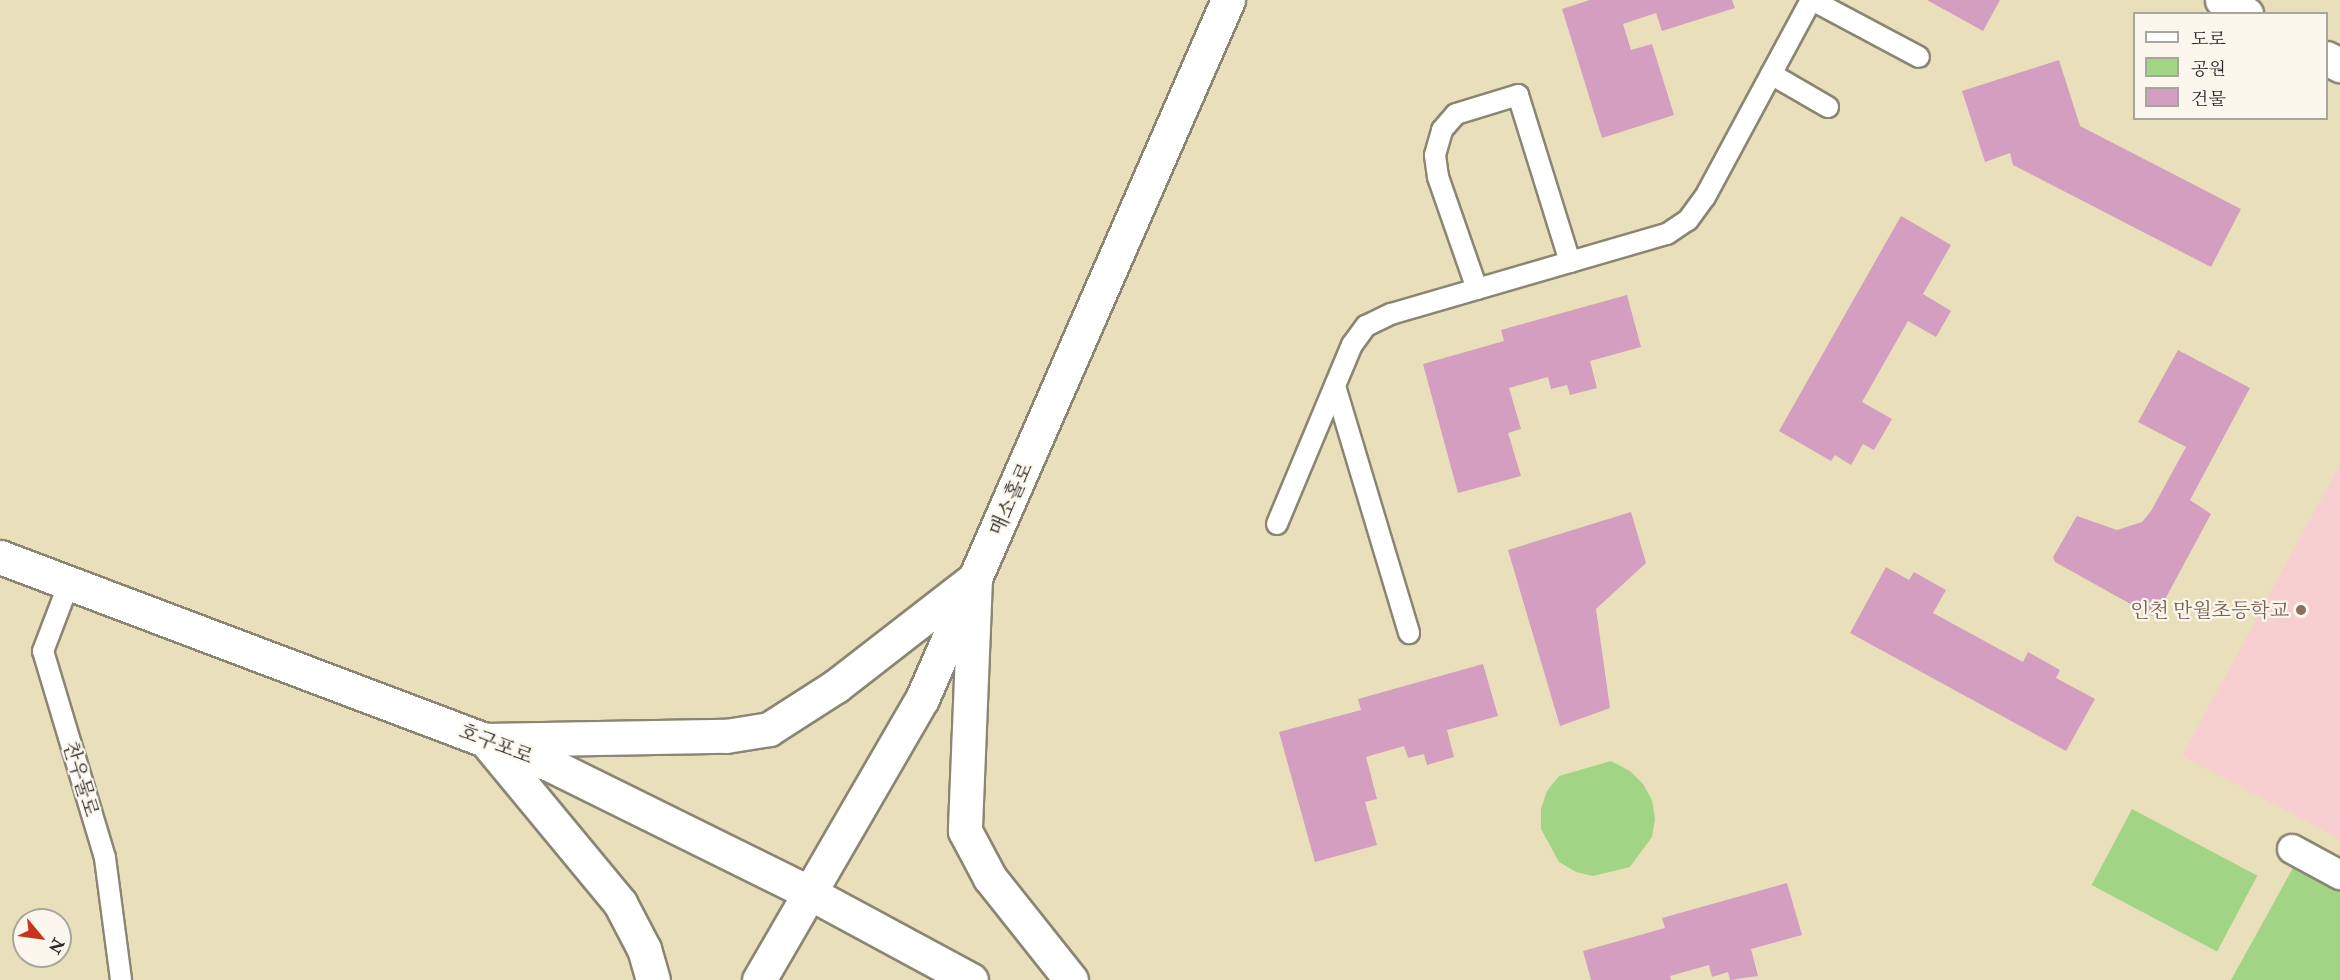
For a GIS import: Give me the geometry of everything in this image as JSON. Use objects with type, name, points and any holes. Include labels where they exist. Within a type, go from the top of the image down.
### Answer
[{"type":"main road","name":"매소홀로","points":[[759,980],[922,699],[1228,0]]},
{"type":"main road","points":[[2222,0],[2243,12]]},
{"type":"main road","name":"호구포로","points":[[0,556],[551,765],[810,893],[970,980]]},
{"type":"main road","points":[[486,740],[726,736],[769,729],[836,686],[975,578]]},
{"type":"main road","points":[[975,578],[964,831],[990,878],[1071,980]]},
{"type":"main road","points":[[486,740],[620,903],[644,949],[653,980]]},
{"type":"street","points":[[2292,849],[2340,875]]},
{"type":"lane","points":[[1277,524],[1352,345],[1366,326],[1391,314],[1667,234],[1688,220],[1811,0],[1919,57]]},
{"type":"lane","points":[[1771,74],[1828,107]]},
{"type":"lane","points":[[1478,290],[1438,177],[1435,155],[1442,130],[1456,114],[1518,95],[1570,262]]},
{"type":"lane","points":[[1335,386],[1409,633]]},
{"type":"lane","name":"찬우물로","points":[[69,583],[43,651],[105,858],[121,980]]},
{"type":"shaded area","name":"인천 만월초등학교","points":[[2340,464],[2340,839],[2182,756]]},
{"type":"green space","points":[[1611,761],[1630,771],[1643,784],[1652,800],[1655,819],[1652,837],[1630,867],[1593,876],[1576,872],[1559,862],[1541,829],[1541,809],[1547,791],[1559,776]]},
{"type":"green space","points":[[2132,809],[2257,876],[2217,952],[2092,885]]},
{"type":"green space","points":[[2309,839],[2340,857],[2340,980],[2231,980]]},
{"type":"building","points":[[1590,0],[1732,0],[1735,8],[1662,31],[1656,13],[1623,24],[1631,50],[1652,44],[1674,115],[1602,138],[1562,9]]},
{"type":"building","points":[[1927,0],[2000,0],[1983,31]]},
{"type":"building","points":[[2059,60],[2080,126],[2241,209],[2211,267],[2013,165],[2010,153],[1985,162],[1962,91]]},
{"type":"building","points":[[1901,216],[1951,245],[1923,294],[1951,311],[1936,337],[1908,321],[1862,402],[1892,419],[1874,450],[1863,444],[1851,465],[1835,455],[1831,461],[1779,431]]},
{"type":"building","points":[[1627,295],[1641,347],[1590,361],[1597,388],[1570,395],[1567,385],[1551,389],[1548,377],[1509,388],[1521,429],[1508,433],[1521,476],[1458,493],[1423,364],[1504,341],[1501,330]]},
{"type":"building","points":[[2178,350],[2250,388],[2190,500],[2211,514],[2156,616],[2152,616],[2055,562],[2053,557],[2077,516],[2117,530],[2142,522],[2151,511],[2186,447],[2138,422]]},
{"type":"building","points":[[1631,512],[1646,563],[1596,609],[1610,708],[1560,726],[1508,550]]},
{"type":"building","points":[[1886,567],[1909,580],[1914,572],[1946,590],[1933,613],[2023,662],[2028,652],[2060,670],[2056,678],[2095,699],[2066,751],[1850,633]]},
{"type":"building","points":[[1483,664],[1498,716],[1447,730],[1454,757],[1427,765],[1424,754],[1408,758],[1404,746],[1366,757],[1377,799],[1365,802],[1377,845],[1315,862],[1279,732],[1361,710],[1358,699]]},
{"type":"building","points":[[1787,883],[1802,935],[1751,949],[1758,976],[1730,980],[1728,972],[1712,977],[1709,965],[1670,976],[1671,980],[1591,980],[1583,951],[1665,928],[1662,918]]},
{"type":"place","name":"인천 만월초등학교","points":[[2301,610]]}]
